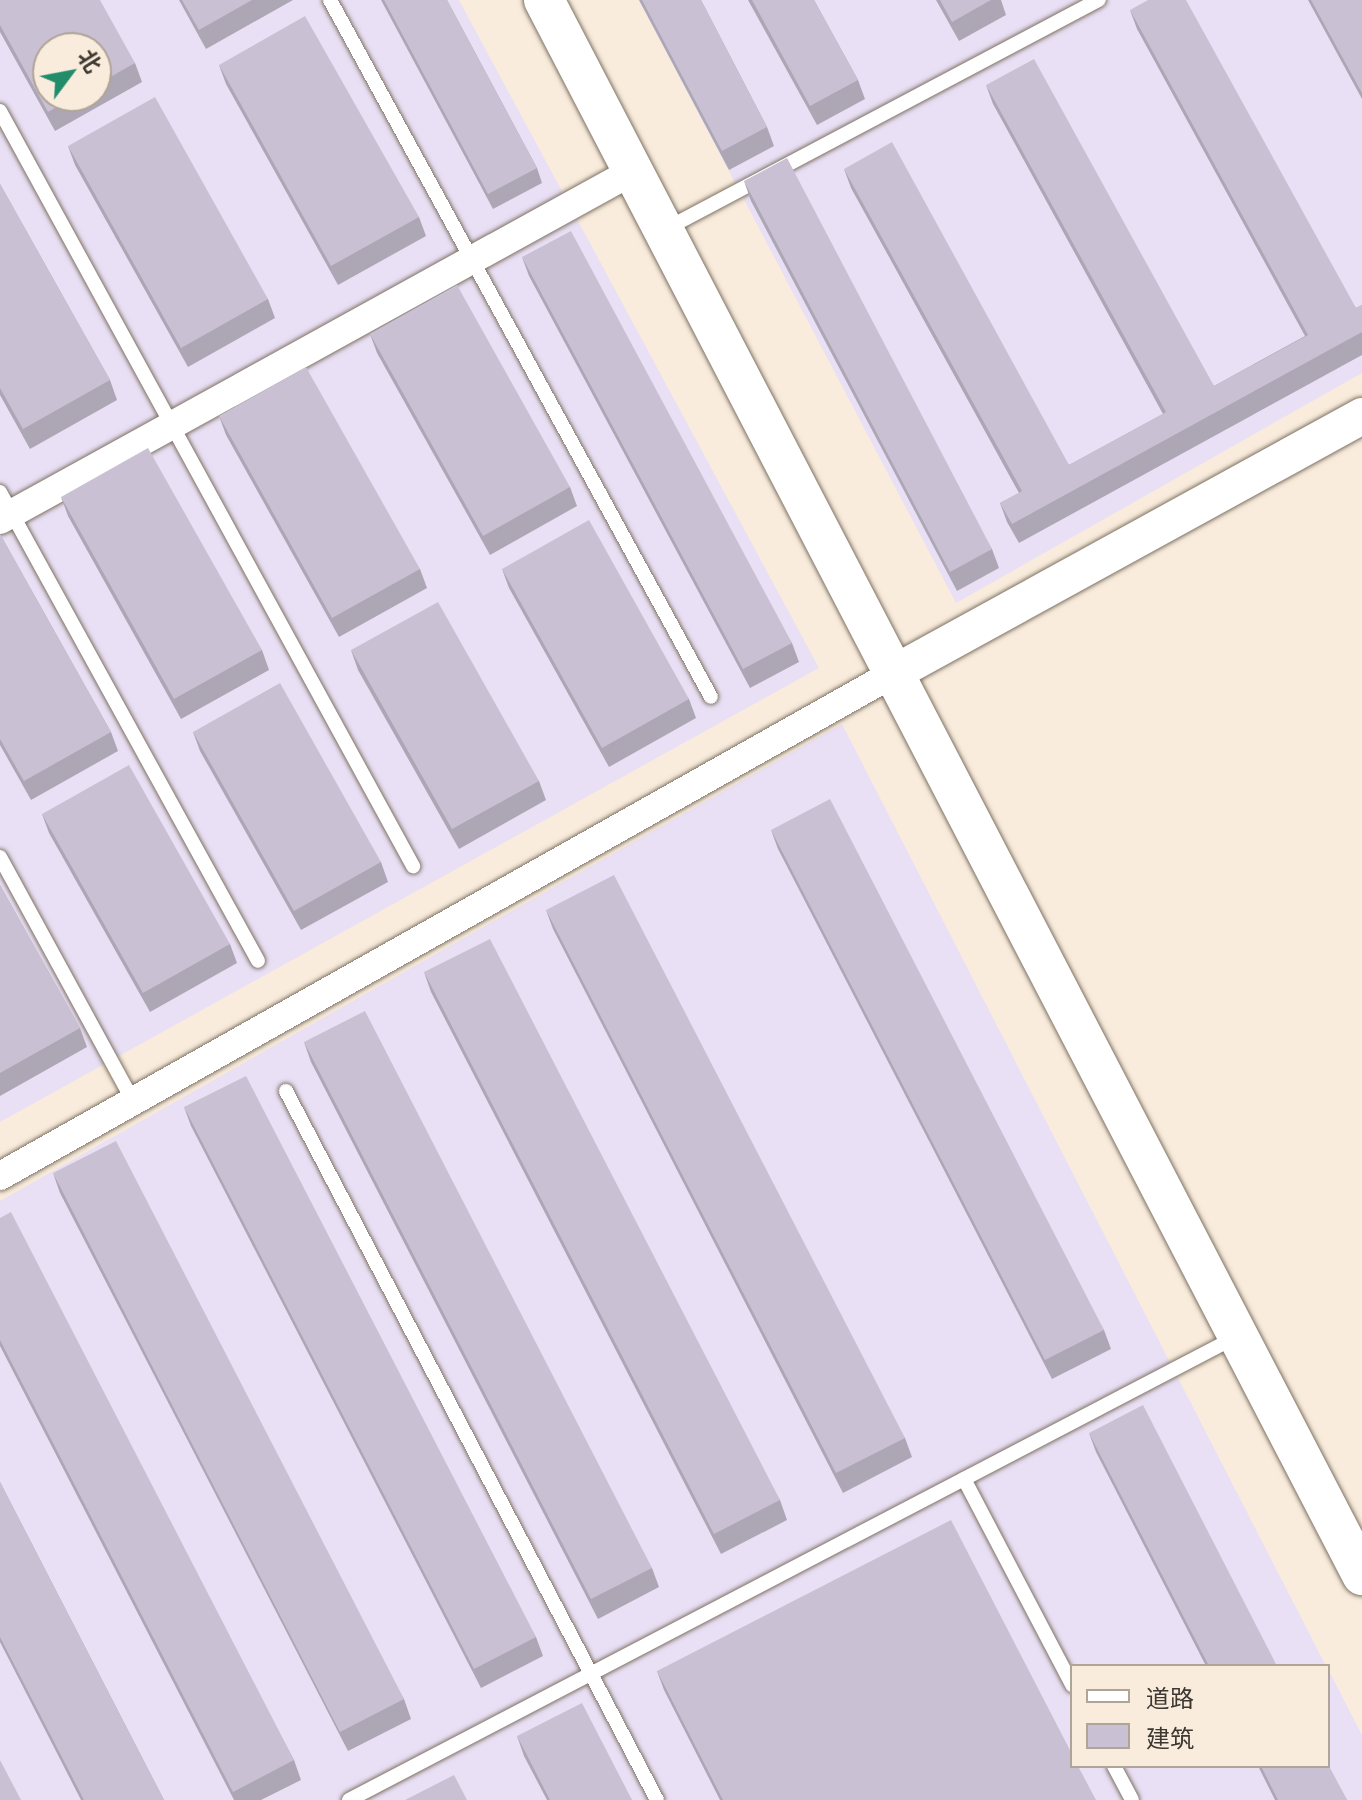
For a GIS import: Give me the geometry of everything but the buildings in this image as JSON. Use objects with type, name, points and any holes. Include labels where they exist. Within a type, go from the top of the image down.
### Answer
[{"type":"main road","points":[[544,0],[1362,1575]]},
{"type":"street","points":[[4,508],[172,425],[633,171]]},
{"type":"street","points":[[0,1176],[894,673],[1362,416]]},
{"type":"lane","points":[[330,0],[711,697]]},
{"type":"lane","points":[[664,230],[1099,0]]},
{"type":"lane","points":[[0,111],[413,866]]},
{"type":"lane","points":[[4,508],[258,961]]},
{"type":"lane","points":[[0,857],[133,1101]]},
{"type":"lane","points":[[286,1091],[657,1800]]},
{"type":"lane","points":[[349,1800],[1238,1336]]},
{"type":"lane","points":[[964,1479],[1070,1681]]},
{"type":"lane","points":[[1115,1768],[1132,1800]]},
{"type":"shaded area","points":[[0,0],[459,0],[819,668],[0,1122]]},
{"type":"shaded area","points":[[639,0],[1362,0],[1362,373],[956,603]]},
{"type":"shaded area","points":[[842,724],[1325,1664],[1070,1664],[1070,1768],[1330,1768],[1330,1673],[1362,1735],[1362,1800],[0,1800],[0,1201]]}]
